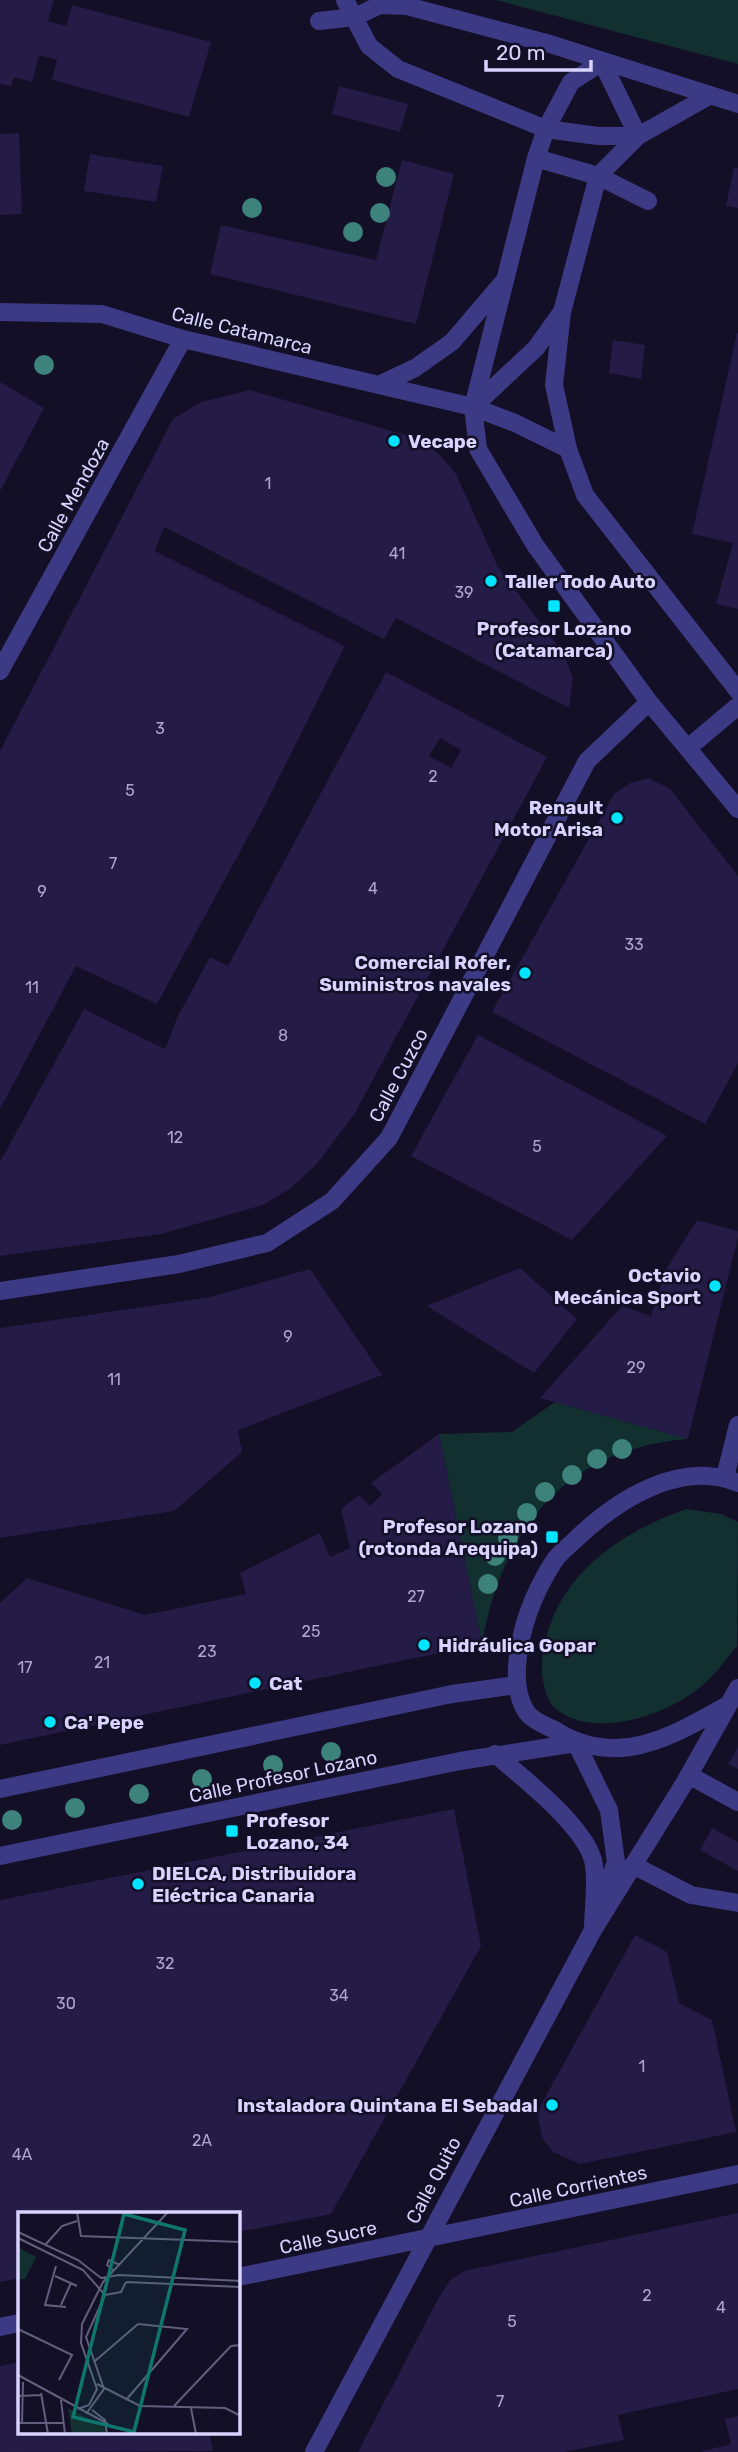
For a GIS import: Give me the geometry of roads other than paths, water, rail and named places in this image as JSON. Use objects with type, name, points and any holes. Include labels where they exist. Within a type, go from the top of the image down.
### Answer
[{"type":"street","points":[[345,0],[369,47],[398,69],[546,129],[598,136],[638,136]]},
{"type":"street","points":[[319,21],[355,17],[380,5],[407,6],[550,44],[738,104]]},
{"type":"street","points":[[602,62],[571,82],[546,129],[536,158],[472,407],[478,449],[536,545],[649,702],[738,809]]},
{"type":"street","points":[[602,62],[638,136]]},
{"type":"street","points":[[709,96],[638,136],[598,176],[562,312],[554,385],[568,449],[585,495],[738,691]]},
{"type":"street","points":[[536,158],[598,176],[648,201]]},
{"type":"street","points":[[379,385],[415,368],[452,342],[506,278]]},
{"type":"street","name":"Calle Catamarca","points":[[0,312],[102,314],[183,339],[472,407]]},
{"type":"street","points":[[472,407],[536,348],[562,312]]},
{"type":"street","name":"Calle Mendoza","points":[[0,671],[183,339]]},
{"type":"street","points":[[472,407],[515,423],[568,449]]},
{"type":"street","name":"Calle Cuzco","points":[[0,1291],[179,1264],[267,1243],[332,1201],[389,1138],[587,761],[649,702]]},
{"type":"street","points":[[689,747],[738,706]]},
{"type":"street","points":[[732,1703],[674,1735],[622,1750],[576,1743],[530,1715],[516,1685],[518,1651],[530,1606],[555,1559],[591,1524],[631,1497],[661,1483],[692,1475],[731,1480],[738,1425]]},
{"type":"street","points":[[0,1789],[452,1694],[516,1685]]},
{"type":"street","name":"Calle Quito","points":[[314,2452],[593,1930],[689,1775],[732,1703],[738,1688]]},
{"type":"street","name":"Calle Profesor Lozano","points":[[0,1856],[495,1754],[576,1743]]},
{"type":"street","name":"Calle Quito","points":[[576,1743],[609,1810],[616,1862],[593,1930]]},
{"type":"street","name":"Calle Quito","points":[[495,1754],[540,1792],[575,1829],[594,1863],[593,1930]]},
{"type":"street","points":[[689,1775],[738,1802]]},
{"type":"street","points":[[634,1865],[691,1895],[738,1903]]},
{"type":"street","name":"Calle Corrientes","points":[[426,2238],[738,2174]]},
{"type":"street","name":"Calle Sucre","points":[[240,2277],[426,2238]]},
{"type":"street","points":[[0,2327],[18,2323]]},
{"type":"place","name":"Vecape","points":[[394,441]]},
{"type":"place","name":"Taller Todo Auto","points":[[491,581]]},
{"type":"place","name":"Profesor Lozano (Catamarca)","points":[[554,606]]},
{"type":"place","name":"Renault Motor Arisa","points":[[617,818]]},
{"type":"place","name":"Comercial Rofer, Suministros navales","points":[[525,973]]},
{"type":"place","name":"Octavio Mecánica Sport","points":[[715,1286]]},
{"type":"place","name":"Profesor Lozano (rotonda Arequipa)","points":[[552,1537]]},
{"type":"place","name":"Hidráulica Gopar","points":[[424,1645]]},
{"type":"place","name":"Cat","points":[[255,1683]]},
{"type":"place","name":"Ca' Pepe","points":[[50,1722]]},
{"type":"place","name":"Profesor Lozano, 34","points":[[232,1831]]},
{"type":"place","name":"DIELCA, Distribuidora Eléctrica Canaria","points":[[138,1884]]},
{"type":"place","name":"Instaladora Quintana El Sebadal","points":[[552,2105]]}]
